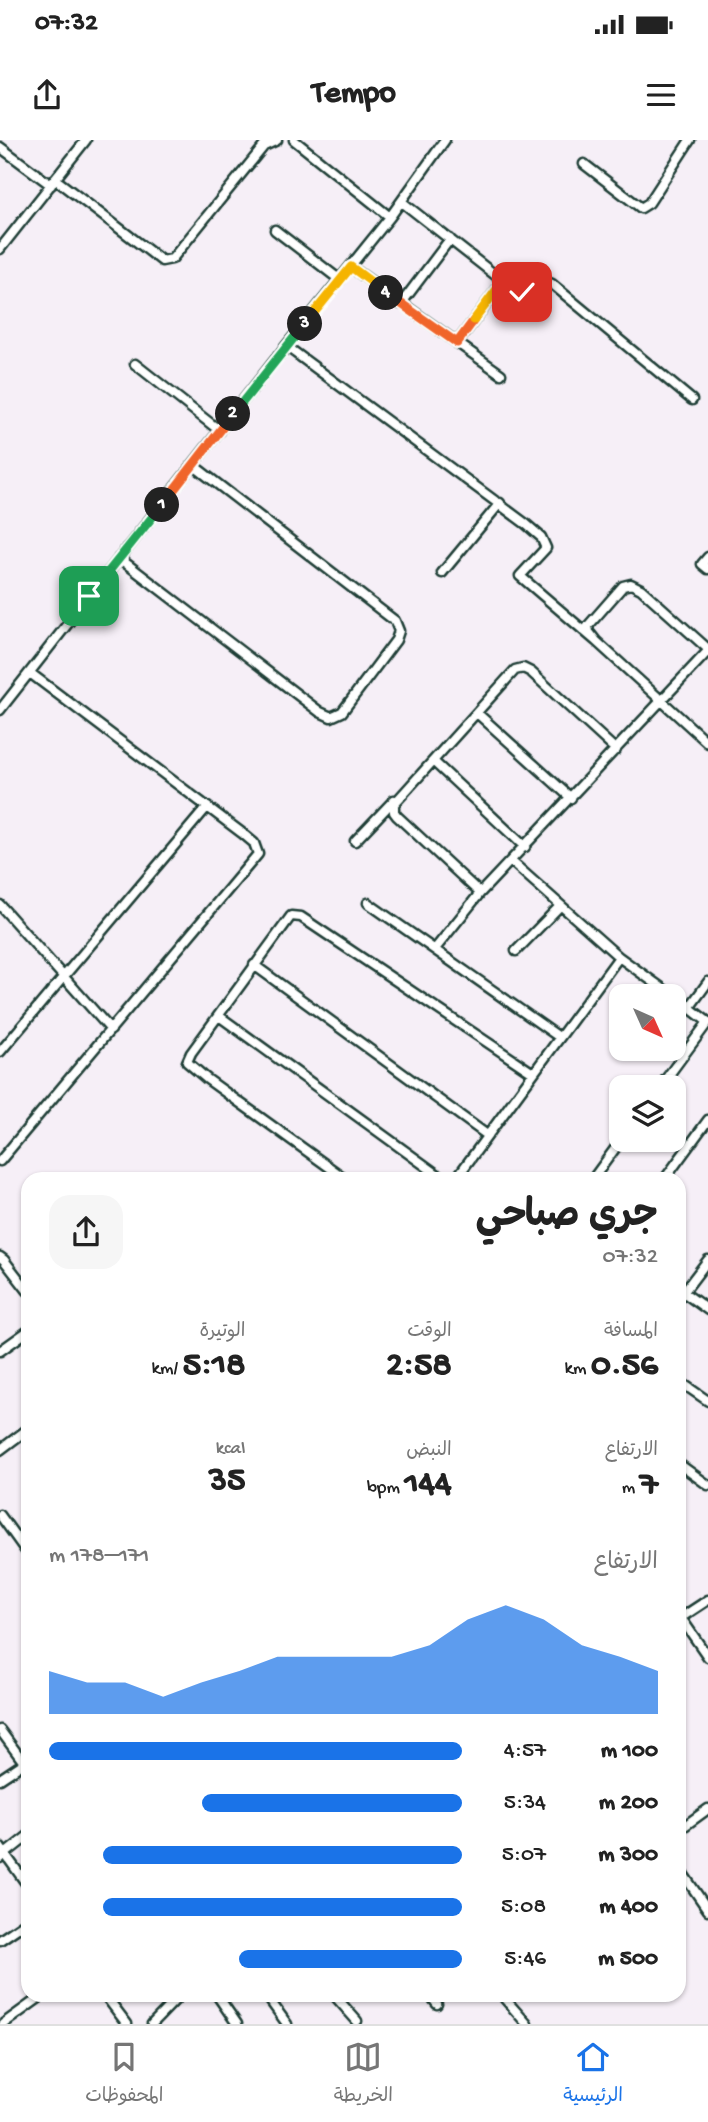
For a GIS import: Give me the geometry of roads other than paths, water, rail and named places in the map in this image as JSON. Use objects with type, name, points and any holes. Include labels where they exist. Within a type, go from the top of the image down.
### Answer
[{"type":"street","points":[[0,249],[86,140]]},
{"type":"street","points":[[0,147],[162,261],[167,261],[172,259],[264,146],[277,140]]},
{"type":"street","points":[[294,140],[390,217]]},
{"type":"street","points":[[0,710],[402,202],[445,140]]},
{"type":"street","points":[[584,164],[641,208],[649,203],[690,140]]},
{"type":"street","points":[[402,202],[522,292],[540,279],[552,284],[692,400]]},
{"type":"street","points":[[275,230],[340,280]]},
{"type":"street","points":[[401,304],[450,239]]},
{"type":"street","points":[[351,267],[501,374]]},
{"type":"street","points":[[457,343],[504,280]]},
{"type":"street","points":[[286,346],[534,530],[546,548],[520,576],[596,640],[708,743]]},
{"type":"street","points":[[135,365],[220,431]]},
{"type":"street","points":[[119,558],[320,712],[331,717],[342,712],[396,640],[399,631],[395,621],[192,465]]},
{"type":"street","points":[[442,573],[500,503]]},
{"type":"street","points":[[708,557],[702,564],[708,569]]},
{"type":"street","points":[[435,949],[480,894],[708,650],[641,589],[631,584],[622,586],[589,623],[589,632],[596,640]]},
{"type":"street","points":[[355,841],[434,762],[515,670],[523,668],[531,672],[615,750]]},
{"type":"street","points":[[0,1161],[258,854],[254,843],[30,673]]},
{"type":"street","points":[[477,713],[571,798]]},
{"type":"street","points":[[434,762],[525,847]]},
{"type":"street","points":[[396,798],[393,809],[397,816],[480,894]]},
{"type":"street","points":[[0,1052],[208,807]]},
{"type":"street","points":[[512,862],[619,957],[656,984]]},
{"type":"street","points":[[368,903],[559,1037]]},
{"type":"street","points":[[0,905],[111,1030]]},
{"type":"street","points":[[516,951],[560,906]]},
{"type":"street","points":[[336,1172],[190,1066],[188,1058],[287,919],[301,917],[533,1073]]},
{"type":"street","points":[[461,1172],[619,957]]},
{"type":"street","points":[[254,965],[487,1135]]},
{"type":"street","points":[[689,1007],[708,982]]},
{"type":"street","points":[[669,1075],[708,1022],[686,1005]]},
{"type":"street","points":[[219,1016],[434,1172]]},
{"type":"street","points":[[670,1172],[708,1119]]},
{"type":"street","points":[[598,1172],[612,1152]]},
{"type":"street","points":[[0,1257],[21,1282]]},
{"type":"street","points":[[686,1288],[708,1259]]},
{"type":"street","points":[[686,1298],[708,1310]]},
{"type":"street","points":[[0,1351],[21,1336]]},
{"type":"street","points":[[686,1386],[708,1401]]},
{"type":"street","points":[[0,1450],[21,1434]]},
{"type":"street","points":[[686,1469],[708,1485]]},
{"type":"street","points":[[0,1515],[21,1544]]},
{"type":"street","points":[[686,1615],[708,1601]]},
{"type":"street","points":[[686,1627],[708,1657]]},
{"type":"street","points":[[0,1730],[21,1759]]},
{"type":"street","points":[[0,1779],[21,1768]]},
{"type":"street","points":[[686,1825],[708,1810]]},
{"type":"street","points":[[21,1841],[2,1853],[21,1877]]},
{"type":"street","points":[[686,1878],[708,1910]]},
{"type":"street","points":[[0,1940],[21,1926]]},
{"type":"street","points":[[3,2024],[33,2002]]},
{"type":"street","points":[[110,2002],[127,2024]]},
{"type":"street","points":[[152,2024],[173,2002]]},
{"type":"street","points":[[222,2002],[237,2024]]},
{"type":"street","points":[[271,2002],[287,2024]]},
{"type":"street","points":[[340,2002],[357,2021]]},
{"type":"street","points":[[508,2002],[527,2024]]}]
